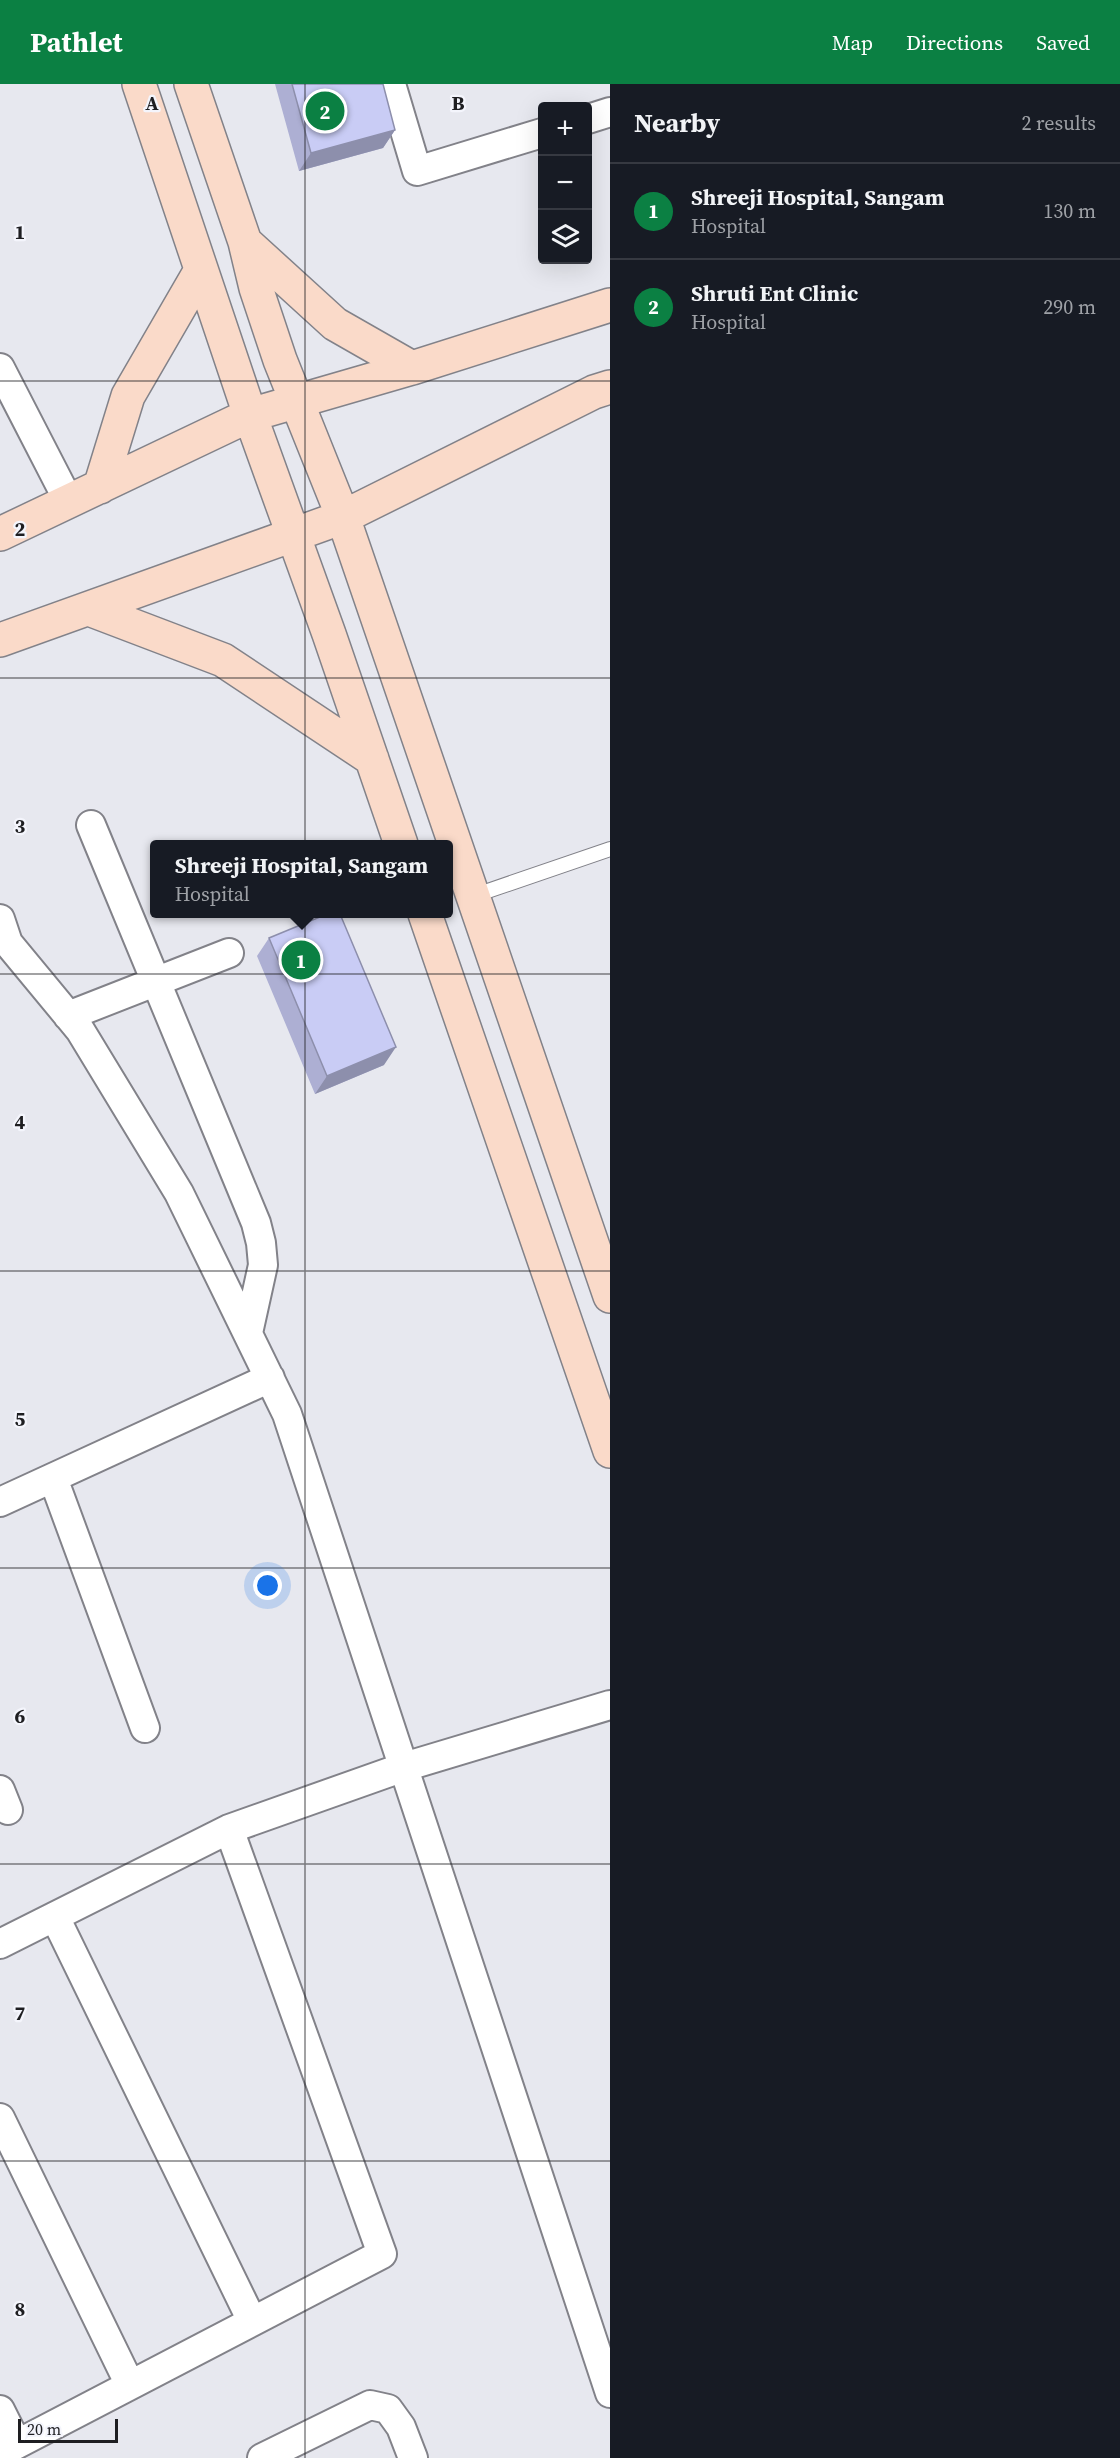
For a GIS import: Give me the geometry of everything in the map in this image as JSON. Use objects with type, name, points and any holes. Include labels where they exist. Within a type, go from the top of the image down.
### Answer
[{"type":"main road","points":[[139,84],[250,415],[400,840]]},
{"type":"main road","points":[[191,84],[245,242],[256,288],[280,360],[343,517],[453,840]]},
{"type":"main road","points":[[245,242],[335,324],[412,368]]},
{"type":"main road","points":[[100,487],[128,396],[201,270]]},
{"type":"main road","points":[[0,534],[250,415],[412,368],[610,305]]},
{"type":"main road","points":[[0,640],[343,517],[583,397],[610,387]]},
{"type":"main road","points":[[89,609],[223,660],[372,759]]},
{"type":"main road","points":[[453,840],[610,1296]]},
{"type":"main road","points":[[426,918],[610,1451]]},
{"type":"street","points":[[394,85],[417,171],[538,135]]},
{"type":"street","points":[[592,118],[610,112]]},
{"type":"street","points":[[0,368],[69,502]]},
{"type":"street","points":[[91,825],[258,1233],[263,1265],[248,1334]]},
{"type":"street","points":[[0,919],[8,943],[81,1030],[179,1192],[287,1414],[610,2393]]},
{"type":"street","points":[[68,1016],[229,953]]},
{"type":"street","points":[[0,1502],[270,1378]]},
{"type":"street","points":[[53,1478],[145,1728]]},
{"type":"street","points":[[0,1944],[229,1829],[404,1767],[610,1705]]},
{"type":"street","points":[[0,2410],[9,2449],[382,2254],[229,1829]]},
{"type":"street","points":[[55,1917],[252,2321]]},
{"type":"street","points":[[0,2118],[130,2385]]},
{"type":"street","points":[[262,2458],[370,2405],[388,2409],[401,2427],[413,2458]]},
{"type":"lane","points":[[472,896],[610,849]]},
{"type":"building","points":[[292,84],[383,84],[395,130],[311,153]]},
{"type":"building","points":[[317,918],[342,918],[396,1047],[327,1076],[269,938]]},
{"type":"place","name":"Shruti Ent Clinic","points":[[325,111]]},
{"type":"place","name":"Shreeji Hospital, Sangam","points":[[301,960]]}]
